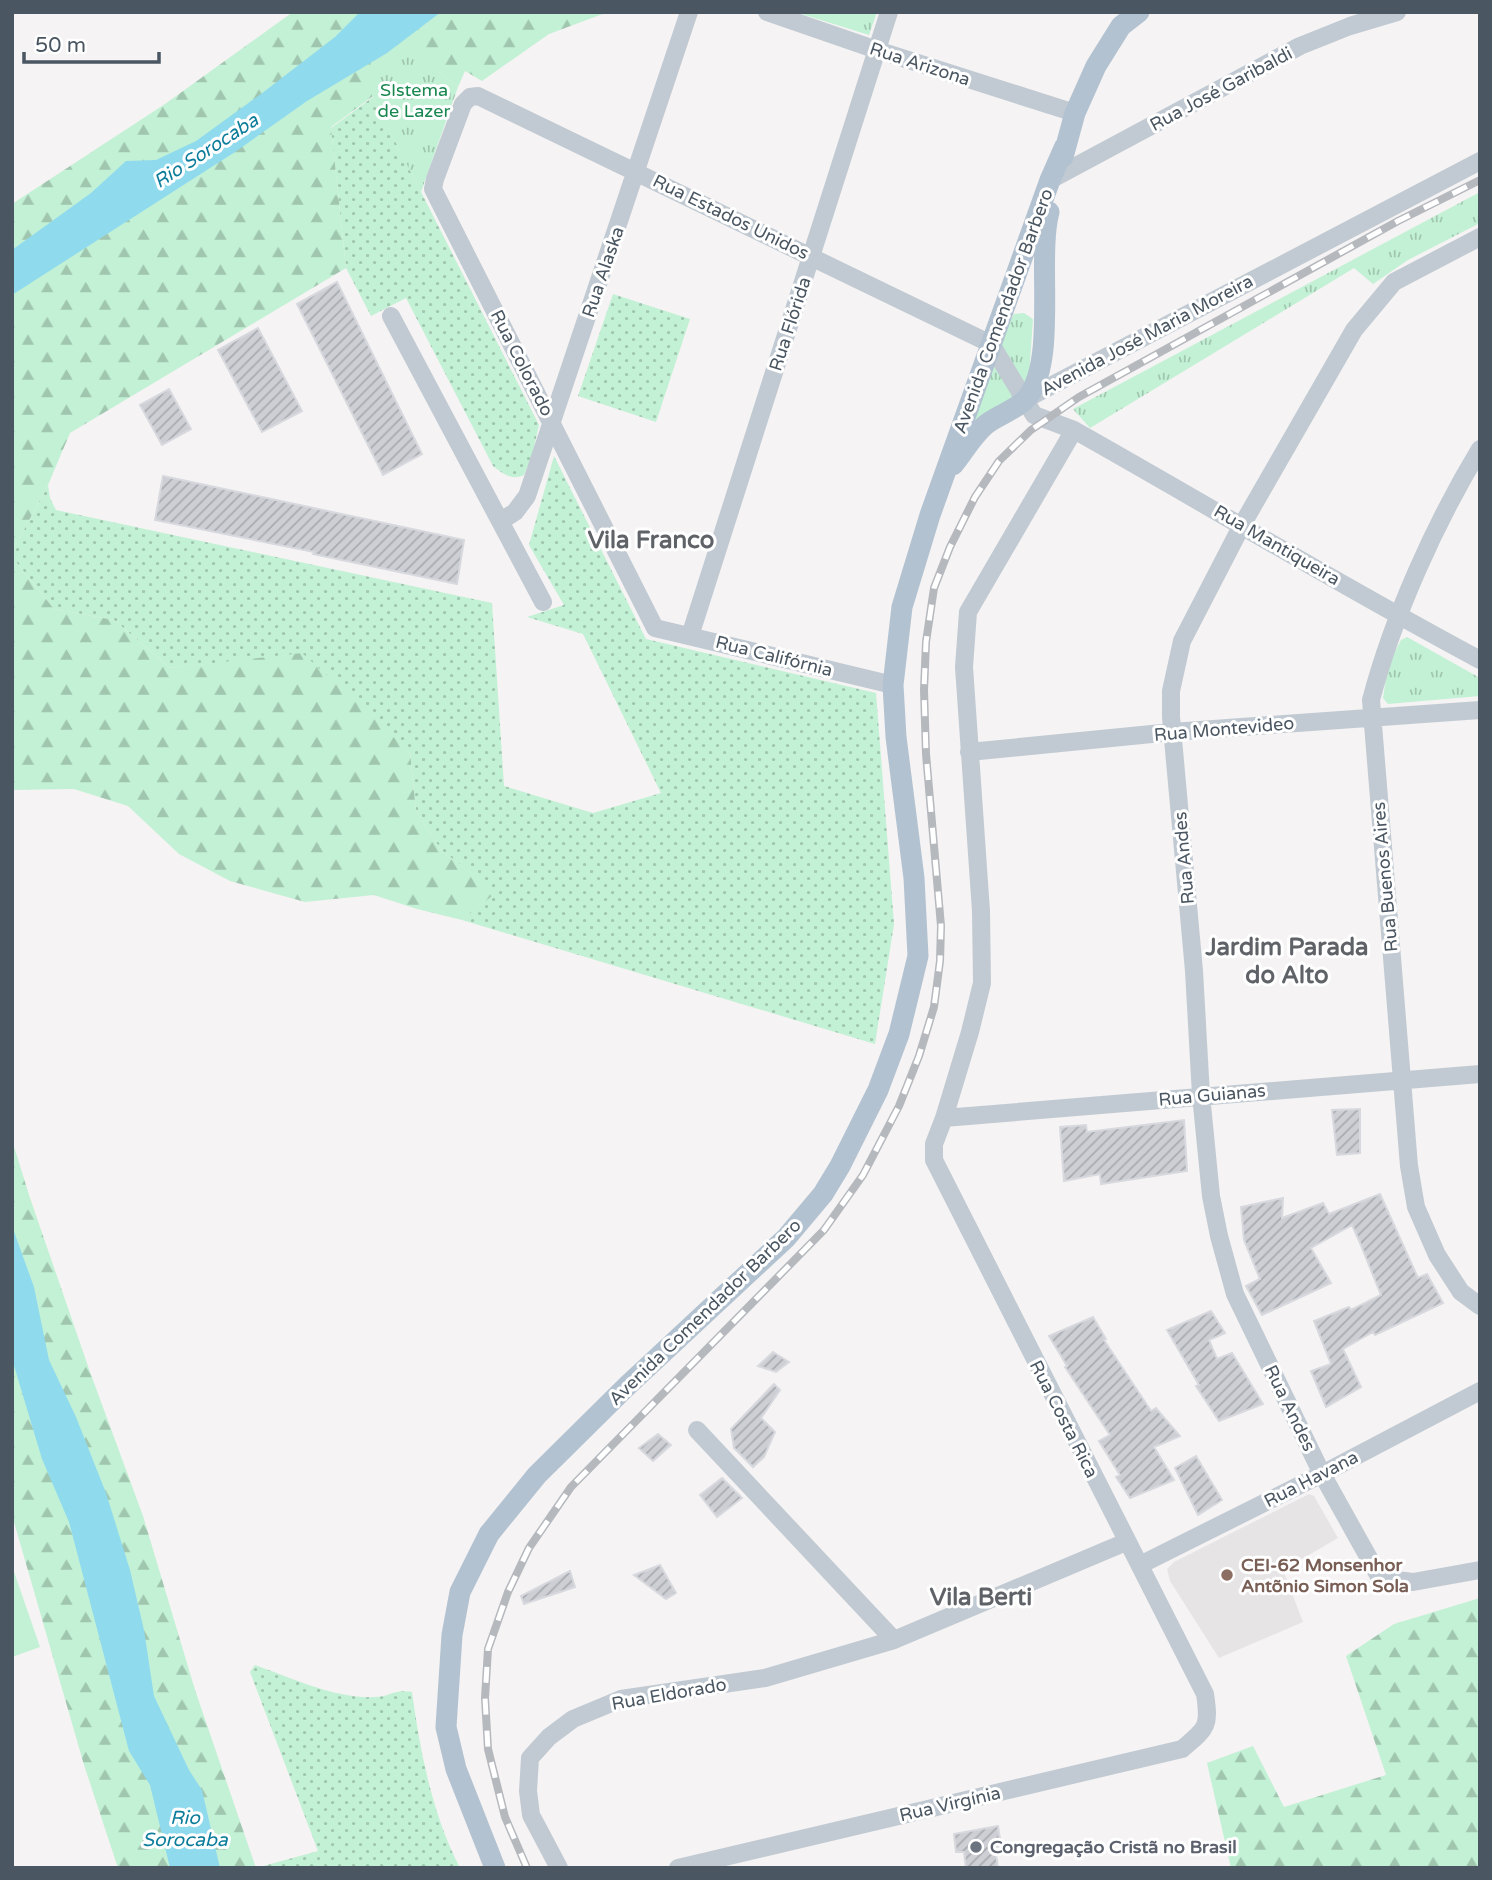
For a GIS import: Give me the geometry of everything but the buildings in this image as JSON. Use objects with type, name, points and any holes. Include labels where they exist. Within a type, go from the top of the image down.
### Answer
[{"type":"main road","name":"Avenida Comendador Barbero","points":[[495,1868],[456,1769],[446,1727],[450,1657],[460,1592],[489,1534],[537,1475],[627,1386],[786,1238],[823,1194],[841,1166],[878,1090],[899,1034],[918,956],[914,878],[896,737],[893,685],[902,607],[943,477],[1054,178],[1075,113],[1096,66],[1121,26],[1139,12]]},
{"type":"main road","name":"Avenida Comendador Barbero","points":[[943,477],[985,425],[1024,400],[1035,383],[1041,365],[1044,324],[1043,246],[1054,178]]},
{"type":"main road","points":[[1003,313],[1009,308],[1026,307],[1035,312],[1044,324]]},
{"type":"street","name":"Rua Alaska","points":[[500,521],[515,512],[527,496],[689,12]]},
{"type":"street","name":"Rua Arizona","points":[[767,12],[1075,113]]},
{"type":"street","name":"Rua Flórida","points":[[690,636],[889,12]]},
{"type":"street","name":"Rua José Garibaldi","points":[[1054,178],[1300,46],[1350,26],[1397,12]]},
{"type":"street","name":"Rua Estados Unidos","points":[[470,97],[478,96],[991,344]]},
{"type":"street","name":"Rua Colorado","points":[[470,97],[463,104],[433,189],[655,628]]},
{"type":"street","name":"Avenida José Maria Moreira","points":[[1074,430],[1034,415],[1024,400],[1480,161]]},
{"type":"street","name":"Rua Andes","points":[[1480,237],[1394,282],[1354,330],[1242,524],[1182,641],[1171,691],[1172,732],[1194,971],[1201,1096],[1214,1209],[1235,1294],[1322,1474],[1380,1577],[1413,1582],[1480,1570]]},
{"type":"street","points":[[391,316],[543,602]]},
{"type":"street","points":[[991,344],[1024,400]]},
{"type":"street","points":[[944,1118],[982,983],[981,911],[964,667],[968,612],[1074,430]]},
{"type":"street","name":"Rua Mantiqueira","points":[[1074,430],[1242,524],[1399,617],[1480,660]]},
{"type":"street","name":"Rua Buenos Aires","points":[[1480,449],[1455,490],[1399,617],[1380,664],[1371,700],[1401,1080],[1409,1166],[1416,1206],[1437,1255],[1461,1293],[1480,1306]]},
{"type":"street","name":"Rua Califórnia","points":[[655,628],[893,685]]},
{"type":"street","name":"Rua Montevideo","points":[[969,752],[1172,732],[1480,710]]},
{"type":"street","name":"Rua Guianas","points":[[944,1118],[1480,1074]]},
{"type":"street","name":"Rua Costa Rica","points":[[944,1118],[934,1144],[934,1160],[1205,1694],[1208,1718]]},
{"type":"street","name":"Rua Havana","points":[[1140,1565],[1480,1391]]},
{"type":"street","points":[[697,1430],[894,1640]]},
{"type":"street","name":"Rua Eldorado","points":[[559,1868],[531,1815],[528,1791],[530,1758],[549,1737],[573,1719],[621,1699],[765,1678],[894,1640],[1126,1542]]},
{"type":"street","name":"Rua Virgínia","points":[[678,1868],[1182,1749],[1200,1734],[1208,1718]]},
{"type":"shaded area","name":"CEI-62 Monsenhor Antõnio Simon Sola","points":[[1309,1494],[1314,1496],[1338,1538],[1283,1570],[1303,1622],[1219,1658],[1170,1581],[1167,1569],[1174,1562]]},
{"type":"green space","points":[[293,12],[608,12],[549,34],[482,81],[465,71],[458,87],[422,60],[331,127],[346,268],[70,433],[48,485],[12,552],[12,204],[165,104]]},
{"type":"green space","points":[[795,12],[877,12],[869,35]]},
{"type":"green space","name":"SIstema de Lazer","points":[[400,43],[458,87],[421,192],[359,70]]},
{"type":"green space","points":[[373,97],[539,425],[532,456],[524,475],[519,477],[511,477],[493,466],[406,298],[371,316],[346,268],[331,128]]},
{"type":"green space","points":[[1480,192],[1480,223],[1408,260],[1373,284],[1354,268],[1090,428],[1073,409]]},
{"type":"green space","points":[[613,294],[690,319],[656,422],[578,396]]},
{"type":"green space","points":[[1024,313],[1033,319],[1029,376],[1022,392],[958,446],[998,342],[1014,314]]},
{"type":"green space","points":[[554,456],[646,639],[876,693],[894,924],[875,1044],[462,920],[496,892],[441,850],[416,811],[410,753],[302,654],[170,668],[114,620],[54,609],[12,557],[12,552],[48,485],[56,510],[492,603],[504,786],[593,813],[661,793],[583,634],[527,617],[564,605],[529,545]]},
{"type":"green space","points":[[12,557],[54,609],[114,620],[170,668],[302,653],[410,753],[416,811],[441,850],[497,892],[462,920],[374,895],[305,902],[230,881],[179,854],[128,806],[74,789],[12,790]]},
{"type":"green space","points":[[1407,637],[1480,678],[1480,696],[1388,704],[1383,698],[1388,665],[1401,640]]},
{"type":"green space","points":[[12,1140],[90,1372],[143,1516],[195,1690],[256,1868],[118,1868],[84,1765],[12,1515]]},
{"type":"green space","points":[[12,1566],[40,1647],[12,1657]]},
{"type":"green space","points":[[1480,1598],[1480,1868],[1231,1868],[1207,1763],[1253,1746],[1284,1807],[1386,1775],[1346,1656],[1394,1624]]},
{"type":"green space","points":[[255,1665],[314,1687],[345,1695],[375,1697],[412,1692],[428,1782],[442,1826],[460,1868],[256,1868],[318,1851],[250,1672]]},
{"type":"water","name":"Rio Sorocaba","points":[[360,12],[441,12],[387,53],[307,101],[235,152],[12,295],[12,250],[91,193],[126,161],[156,160],[196,141],[335,37]]},
{"type":"water","name":"Rio Sorocaba","points":[[12,1226],[34,1287],[49,1360],[76,1417],[106,1493],[130,1570],[144,1630],[154,1696],[189,1770],[202,1790],[220,1868],[170,1868],[150,1785],[129,1751],[69,1522],[42,1459],[12,1359]]},
{"type":"railway","points":[[527,1868],[505,1817],[488,1749],[485,1698],[488,1649],[508,1592],[529,1548],[571,1487],[824,1230],[863,1175],[899,1106],[919,1056],[934,1007],[941,926],[926,754],[926,642],[934,588],[950,547],[975,497],[999,461],[1031,430],[1079,397],[1398,221],[1480,180]]},
{"type":"place","name":"CEI-62 Monsenhor Antõnio Simon Sola","points":[[1227,1575]]},
{"type":"place","name":"Congregação Cristã no Brasil","points":[[976,1847]]},
{"type":"district","name":"Vila Franco","points":[[651,540]]},
{"type":"district","name":"Jardim Parada do Alto","points":[[1287,961]]},
{"type":"district","name":"Vila Berti","points":[[981,1597]]}]
